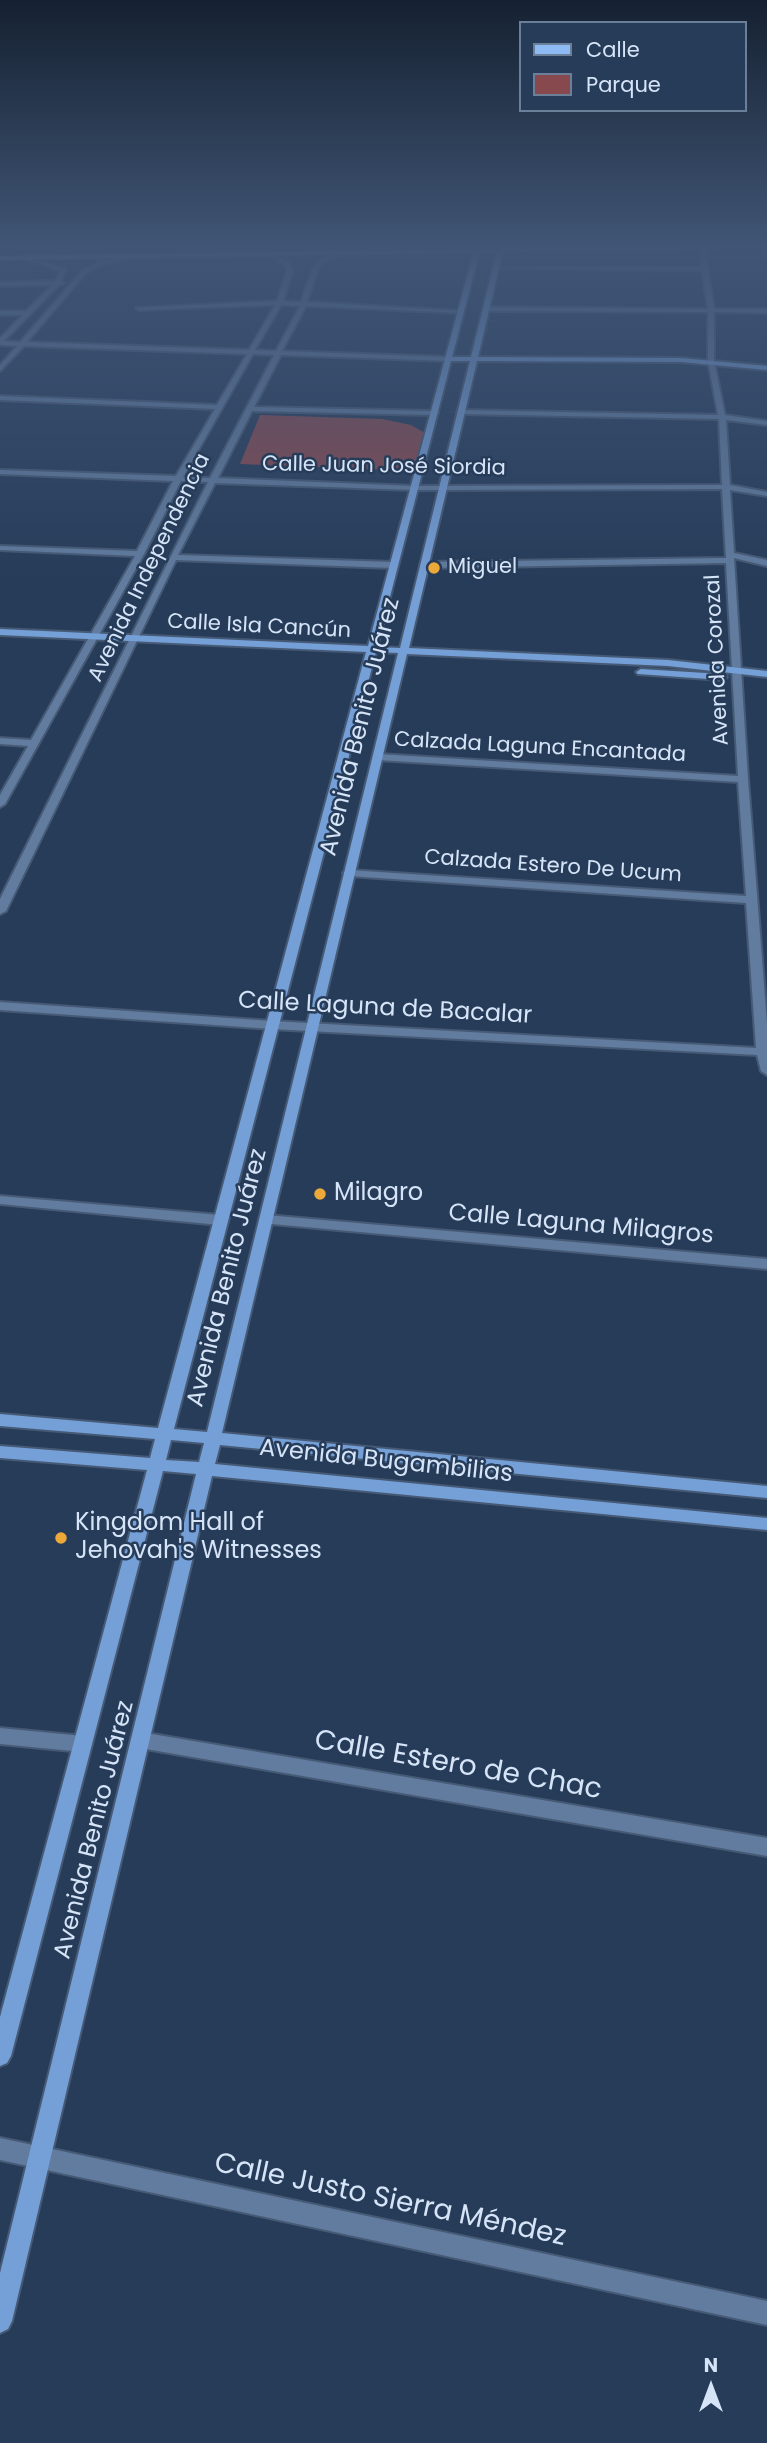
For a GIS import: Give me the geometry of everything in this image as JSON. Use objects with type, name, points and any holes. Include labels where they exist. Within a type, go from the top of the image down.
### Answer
[{"type":"main road","name":"Avenida Benito Juárez","points":[[0,2056],[447,361]]},
{"type":"main road","name":"Avenida Benito Juárez","points":[[0,2321],[473,361]]},
{"type":"main road","points":[[711,361],[767,368]]},
{"type":"main road","name":"Calle Isla Cancún","points":[[0,632],[92,641]]},
{"type":"main road","name":"Calle Isla Cancún","points":[[0,641],[92,641],[767,674]]},
{"type":"main road","name":"Calle Isla Cancún","points":[[736,674],[767,683]]},
{"type":"main road","name":"Avenida Bugambilias","points":[[0,1420],[767,1492]]},
{"type":"main road","name":"Avenida Bugambilias","points":[[0,1452],[206,1469],[767,1524]]},
{"type":"street","name":"Avenida Independencia","points":[[0,804],[140,554],[178,479],[247,361]]},
{"type":"street","name":"Avenida Independencia","points":[[0,911],[173,557],[273,361]]},
{"type":"street","name":"Avenida Corozal","points":[[711,361],[722,417],[743,779],[767,1071]]},
{"type":"street","points":[[0,398],[220,407]]},
{"type":"street","points":[[248,409],[433,413]]},
{"type":"street","points":[[461,412],[722,417],[767,423]]},
{"type":"street","name":"Calle Juan José Siordia","points":[[0,472],[414,488],[726,487],[767,494]]},
{"type":"street","points":[[0,548],[140,554]]},
{"type":"street","points":[[173,557],[393,565]]},
{"type":"street","points":[[424,565],[730,557],[767,563]]},
{"type":"street","points":[[0,741],[33,743]]},
{"type":"street","name":"Calzada Laguna Encantada","points":[[378,757],[743,779]]},
{"type":"street","name":"Calzada Estero De Ucum","points":[[349,873],[753,900]]},
{"type":"street","name":"Calle Laguna de Bacalar","points":[[0,1006],[272,1025],[765,1052]]},
{"type":"street","points":[[0,1200],[220,1220]]},
{"type":"street","name":"Calle Laguna Milagros","points":[[266,1220],[767,1264]]},
{"type":"street","points":[[0,1735],[83,1744]]},
{"type":"street","name":"Calle Estero de Chac","points":[[140,1740],[767,1847]]},
{"type":"street","name":"Calle Justo Sierra Méndez","points":[[0,2149],[767,2313]]},
{"type":"green space","points":[[260,415],[382,419],[411,425],[430,436],[421,471],[240,464]]},
{"type":"place","name":"Miguel","points":[[434,568]]},
{"type":"place","name":"Milagro","points":[[320,1194]]},
{"type":"place","name":"Kingdom Hall of Jehovah's Witnesses","points":[[61,1538]]}]
